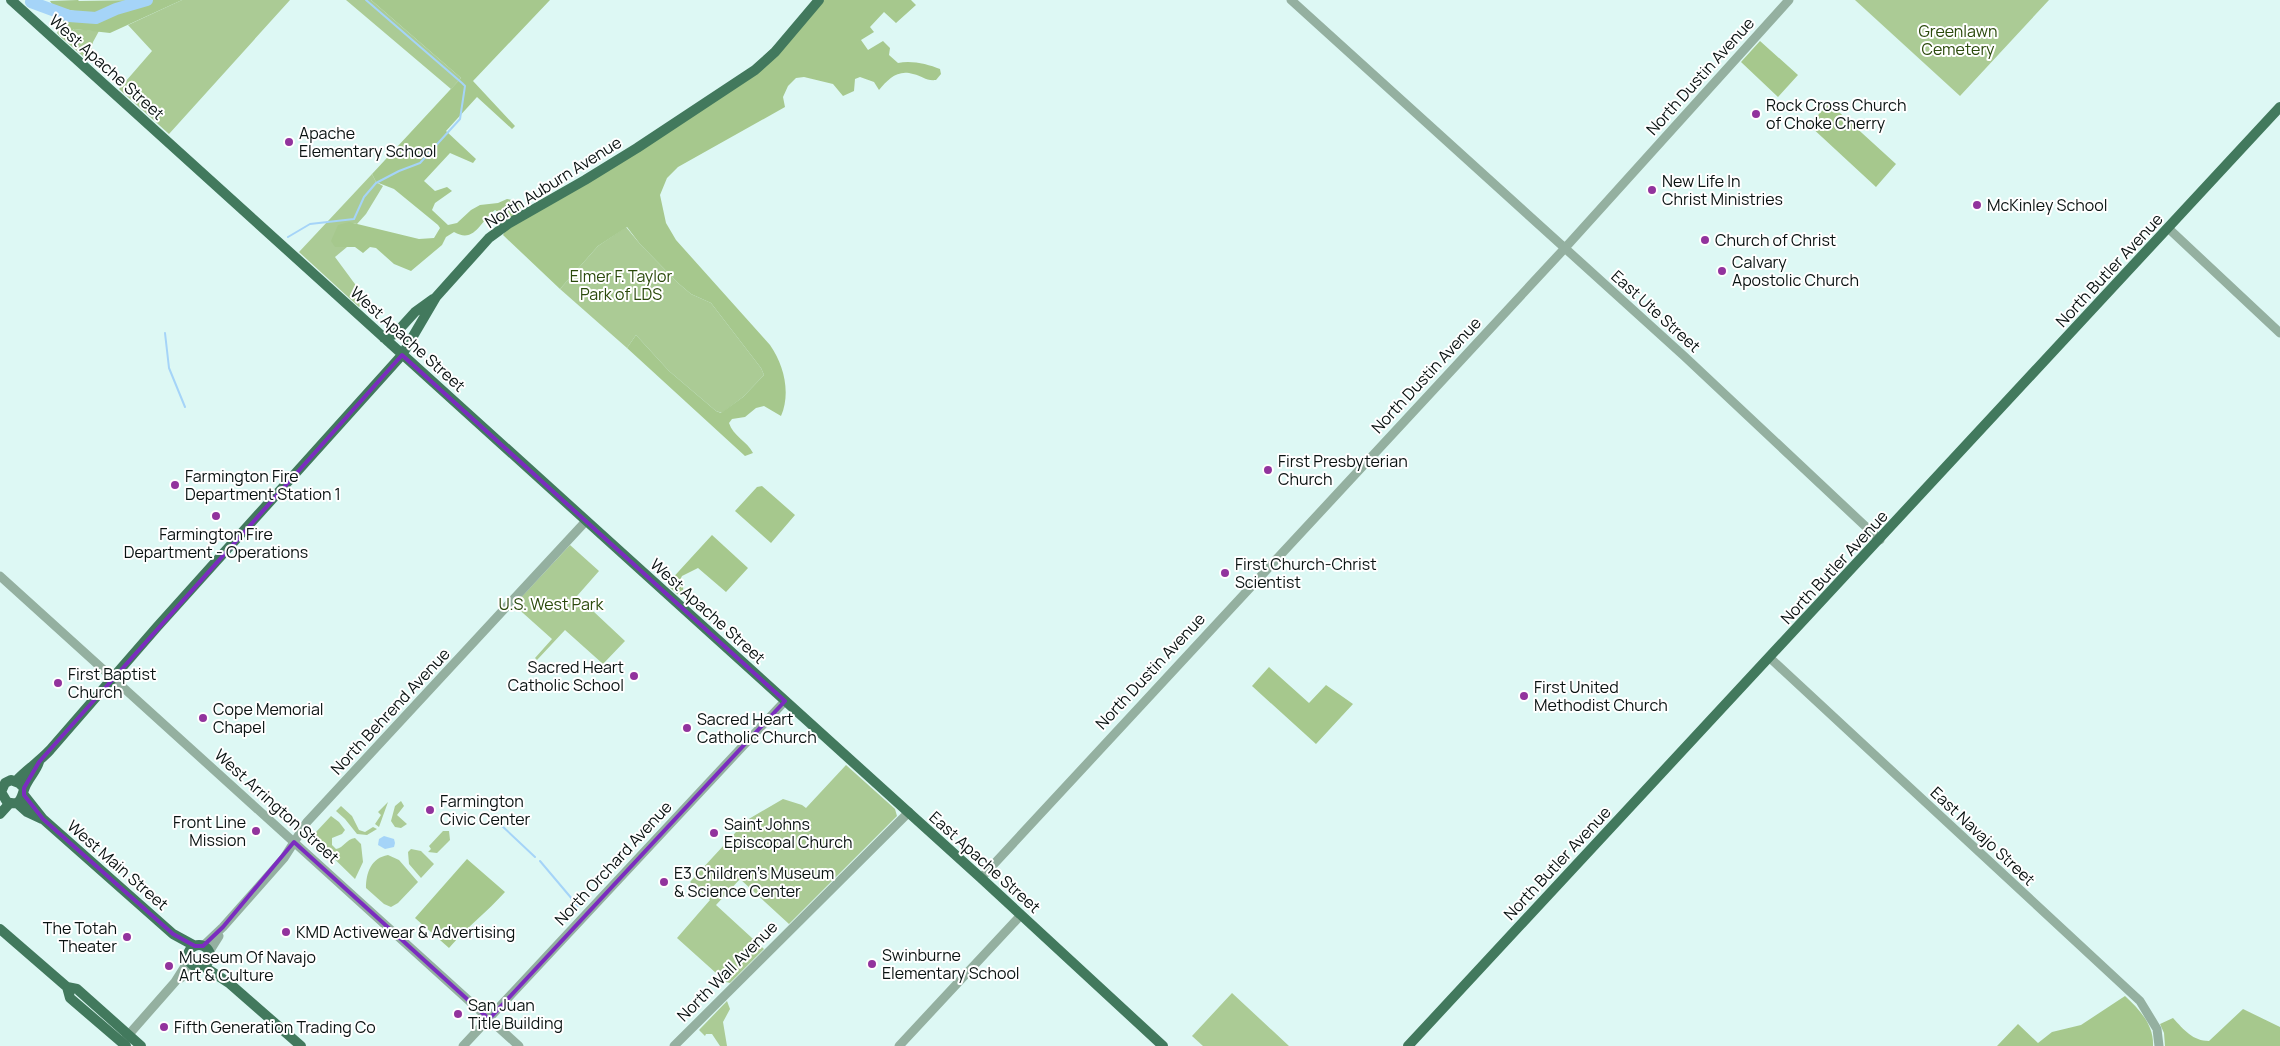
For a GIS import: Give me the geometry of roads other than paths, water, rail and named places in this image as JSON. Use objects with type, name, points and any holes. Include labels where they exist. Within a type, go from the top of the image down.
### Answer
[{"type":"main road","name":"West Apache Street","points":[[10,0],[785,700]]},
{"type":"main road","name":"North Auburn Avenue","points":[[0,814],[9,791],[36,771],[39,762],[112,678],[402,354],[436,297],[464,264],[500,230],[585,180],[755,70],[775,52],[819,0]]},
{"type":"main road","name":"North Butler Avenue","points":[[1408,1046],[1880,540],[2280,107]]},
{"type":"main road","points":[[384,338],[395,334],[415,312],[436,297]]},
{"type":"main road","name":"East Apache Street","points":[[785,700],[1163,1046]]},
{"type":"main road","name":"West Main Street","points":[[9,791],[301,1046]]},
{"type":"main road","points":[[0,929],[67,987],[70,998],[124,1042],[141,1046]]},
{"type":"street","name":"East Ute Street","points":[[1291,0],[1684,356],[1880,540]]},
{"type":"street","name":"North Dustin Avenue","points":[[981,878],[1565,248],[1789,0]]},
{"type":"street","points":[[2168,228],[2280,332]]},
{"type":"street","name":"North Behrend Avenue","points":[[124,1042],[284,858],[307,822],[586,521]]},
{"type":"street","name":"West Arrington Street","points":[[0,576],[519,1046]]},
{"type":"street","name":"East Navajo Street","points":[[1770,658],[2140,1001],[2157,1029],[2159,1046]]},
{"type":"street","name":"North Orchard Avenue","points":[[463,1046],[785,700]]},
{"type":"street","name":"North Wall Avenue","points":[[674,1046],[909,812]]},
{"type":"street","points":[[899,1046],[1021,915]]},
{"type":"water","points":[[384,836],[394,839],[394,847],[385,849],[378,845],[379,839]]},
{"type":"waterway","points":[[31,2],[69,16],[96,18],[116,9],[147,0]]},
{"type":"waterway","points":[[288,237],[310,224],[354,219],[364,197],[376,183],[420,163],[460,119],[465,86],[366,0]]},
{"type":"waterway","points":[[165,333],[169,368],[185,407]]},
{"type":"waterway","points":[[501,825],[535,857]]},
{"type":"waterway","points":[[540,861],[578,906]]},
{"type":"place","name":"Rock Cross Church of Choke Cherry","points":[[1756,114]]},
{"type":"place","name":"Apache Elementary School","points":[[289,142]]},
{"type":"place","name":"New Life In Christ Ministries","points":[[1652,190]]},
{"type":"place","name":"McKinley School","points":[[1977,205]]},
{"type":"place","name":"Church of Christ","points":[[1705,240]]},
{"type":"place","name":"Calvary Apostolic Church","points":[[1722,271]]},
{"type":"place","name":"First Presbyterian Church","points":[[1268,470]]},
{"type":"place","name":"Farmington Fire Department Station 1","points":[[175,485]]},
{"type":"place","name":"Farmington Fire Department - Operations","points":[[216,516]]},
{"type":"place","name":"First Church-Christ Scientist","points":[[1225,573]]},
{"type":"place","name":"Sacred Heart Catholic School","points":[[634,676]]},
{"type":"place","name":"First Baptist Church","points":[[58,683]]},
{"type":"place","name":"First United Methodist Church","points":[[1524,696]]},
{"type":"place","name":"Cope Memorial Chapel","points":[[203,718]]},
{"type":"place","name":"Sacred Heart Catholic Church","points":[[687,728]]},
{"type":"place","name":"Farmington Civic Center","points":[[430,810]]},
{"type":"place","name":"Front Line Mission","points":[[256,831]]},
{"type":"place","name":"Saint Johns Episcopal Church","points":[[714,833]]},
{"type":"place","name":"E3 Children's Museum & Science Center","points":[[664,882]]},
{"type":"place","name":"KMD Activewear & Advertising","points":[[286,932]]},
{"type":"place","name":"The Totah Theater","points":[[127,937]]},
{"type":"place","name":"Swinburne Elementary School","points":[[872,964]]},
{"type":"place","name":"Museum Of Navajo Art & Culture","points":[[169,966]]},
{"type":"place","name":"San Juan Title Building","points":[[458,1014]]},
{"type":"place","name":"Fifth Generation Trading Co","points":[[164,1027]]},
{"type":"park label","name":"Greenlawn Cemetery","points":[[1958,40]]},
{"type":"park label","name":"Elmer F. Taylor Park of LDS","points":[[621,285]]},
{"type":"park label","name":"U.S. West Park","points":[[551,604]]}]
